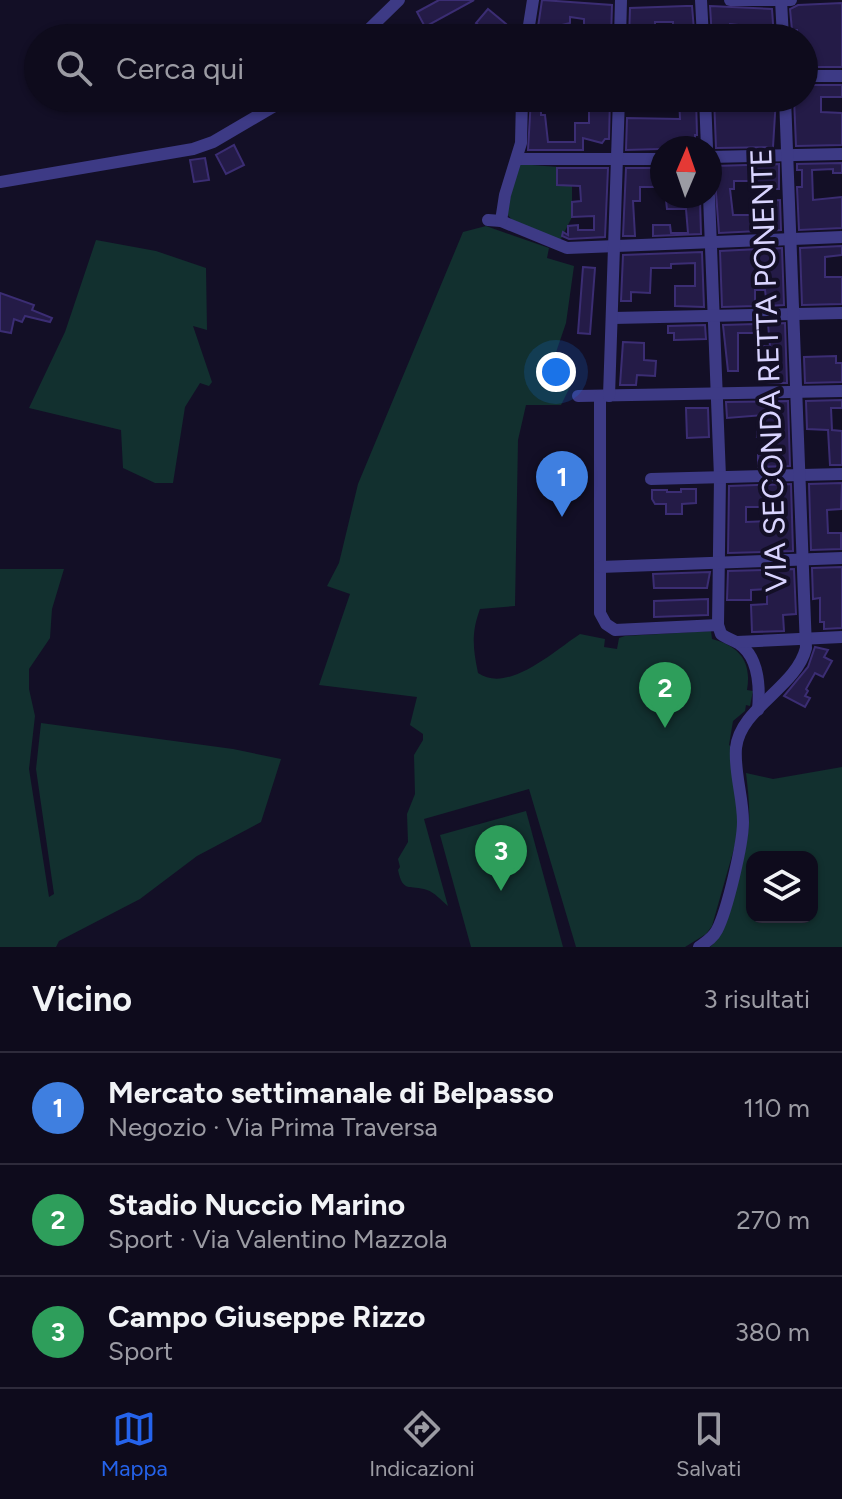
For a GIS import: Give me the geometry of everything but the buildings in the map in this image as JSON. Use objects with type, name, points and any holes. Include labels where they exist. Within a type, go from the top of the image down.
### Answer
[{"type":"street","points":[[374,24],[399,0]]},
{"type":"street","points":[[529,24],[533,0]]},
{"type":"street","points":[[620,24],[621,0]]},
{"type":"street","points":[[701,0],[702,24]]},
{"type":"street","points":[[730,0],[791,0]]},
{"type":"street","points":[[781,0],[782,24]]},
{"type":"street","points":[[818,76],[842,76]]},
{"type":"street","points":[[0,182],[193,149],[213,142],[264,112]]},
{"type":"street","points":[[522,112],[517,159],[494,221],[567,248],[842,237]]},
{"type":"street","points":[[619,112],[613,318],[605,396],[600,613],[606,624],[615,630],[718,625]]},
{"type":"street","points":[[706,112],[707,136]]},
{"type":"street","name":"VIA SECONDA RETTA PONENTE","points":[[785,112],[805,639]]},
{"type":"street","points":[[722,157],[842,154]]},
{"type":"street","points":[[517,159],[650,159]]},
{"type":"street","points":[[710,208],[720,477],[718,625],[721,634],[737,642],[752,658],[760,686],[758,710]]},
{"type":"street","points":[[613,318],[842,313]]},
{"type":"street","points":[[578,396],[842,391]]},
{"type":"street","points":[[651,479],[842,474]]},
{"type":"street","points":[[600,567],[842,558]]},
{"type":"street","points":[[737,642],[842,637]]},
{"type":"street","points":[[699,947],[716,932],[740,848],[742,811],[736,748],[744,726],[788,680],[804,657],[805,639]]},
{"type":"green space","points":[[519,164],[558,167],[557,185],[572,186],[572,217],[560,241],[513,221],[507,214]]},
{"type":"green space","points":[[486,226],[549,248],[547,258],[574,266],[566,323],[551,367],[557,372],[558,381],[571,385],[561,405],[526,405],[518,440],[515,606],[480,609],[474,641],[478,673],[490,678],[517,674],[580,634],[605,639],[604,647],[617,649],[619,638],[625,636],[711,631],[712,639],[730,646],[742,656],[747,671],[747,690],[753,691],[750,706],[746,705],[745,711],[733,721],[729,745],[732,747],[738,809],[737,838],[712,926],[706,934],[685,947],[576,947],[529,789],[424,819],[448,906],[430,891],[405,885],[400,878],[398,859],[408,842],[407,814],[415,794],[414,755],[423,740],[423,734],[410,725],[417,697],[319,685],[350,594],[327,586],[339,563],[358,484],[463,232]]},
{"type":"green space","points":[[96,240],[156,251],[206,268],[207,330],[193,326],[212,382],[209,386],[200,383],[185,407],[173,483],[155,483],[123,468],[121,430],[29,408],[65,332]]},
{"type":"green space","points":[[0,569],[64,569],[52,609],[50,638],[29,669],[29,689],[35,716],[29,769],[49,897],[54,894],[36,769],[41,723],[233,749],[281,759],[261,822],[197,856],[140,899],[59,941],[56,947],[0,947]]},
{"type":"green space","points":[[842,767],[842,947],[710,947],[723,927],[745,851],[749,818],[746,773],[773,779]]},
{"type":"green space","points":[[526,811],[563,947],[471,947],[440,835]]},
{"type":"place","name":"Mercato settimanale di Belpasso","points":[[562,517]]},
{"type":"place","name":"Stadio Nuccio Marino","points":[[665,728]]},
{"type":"place","name":"Campo Giuseppe Rizzo","points":[[501,891]]}]
